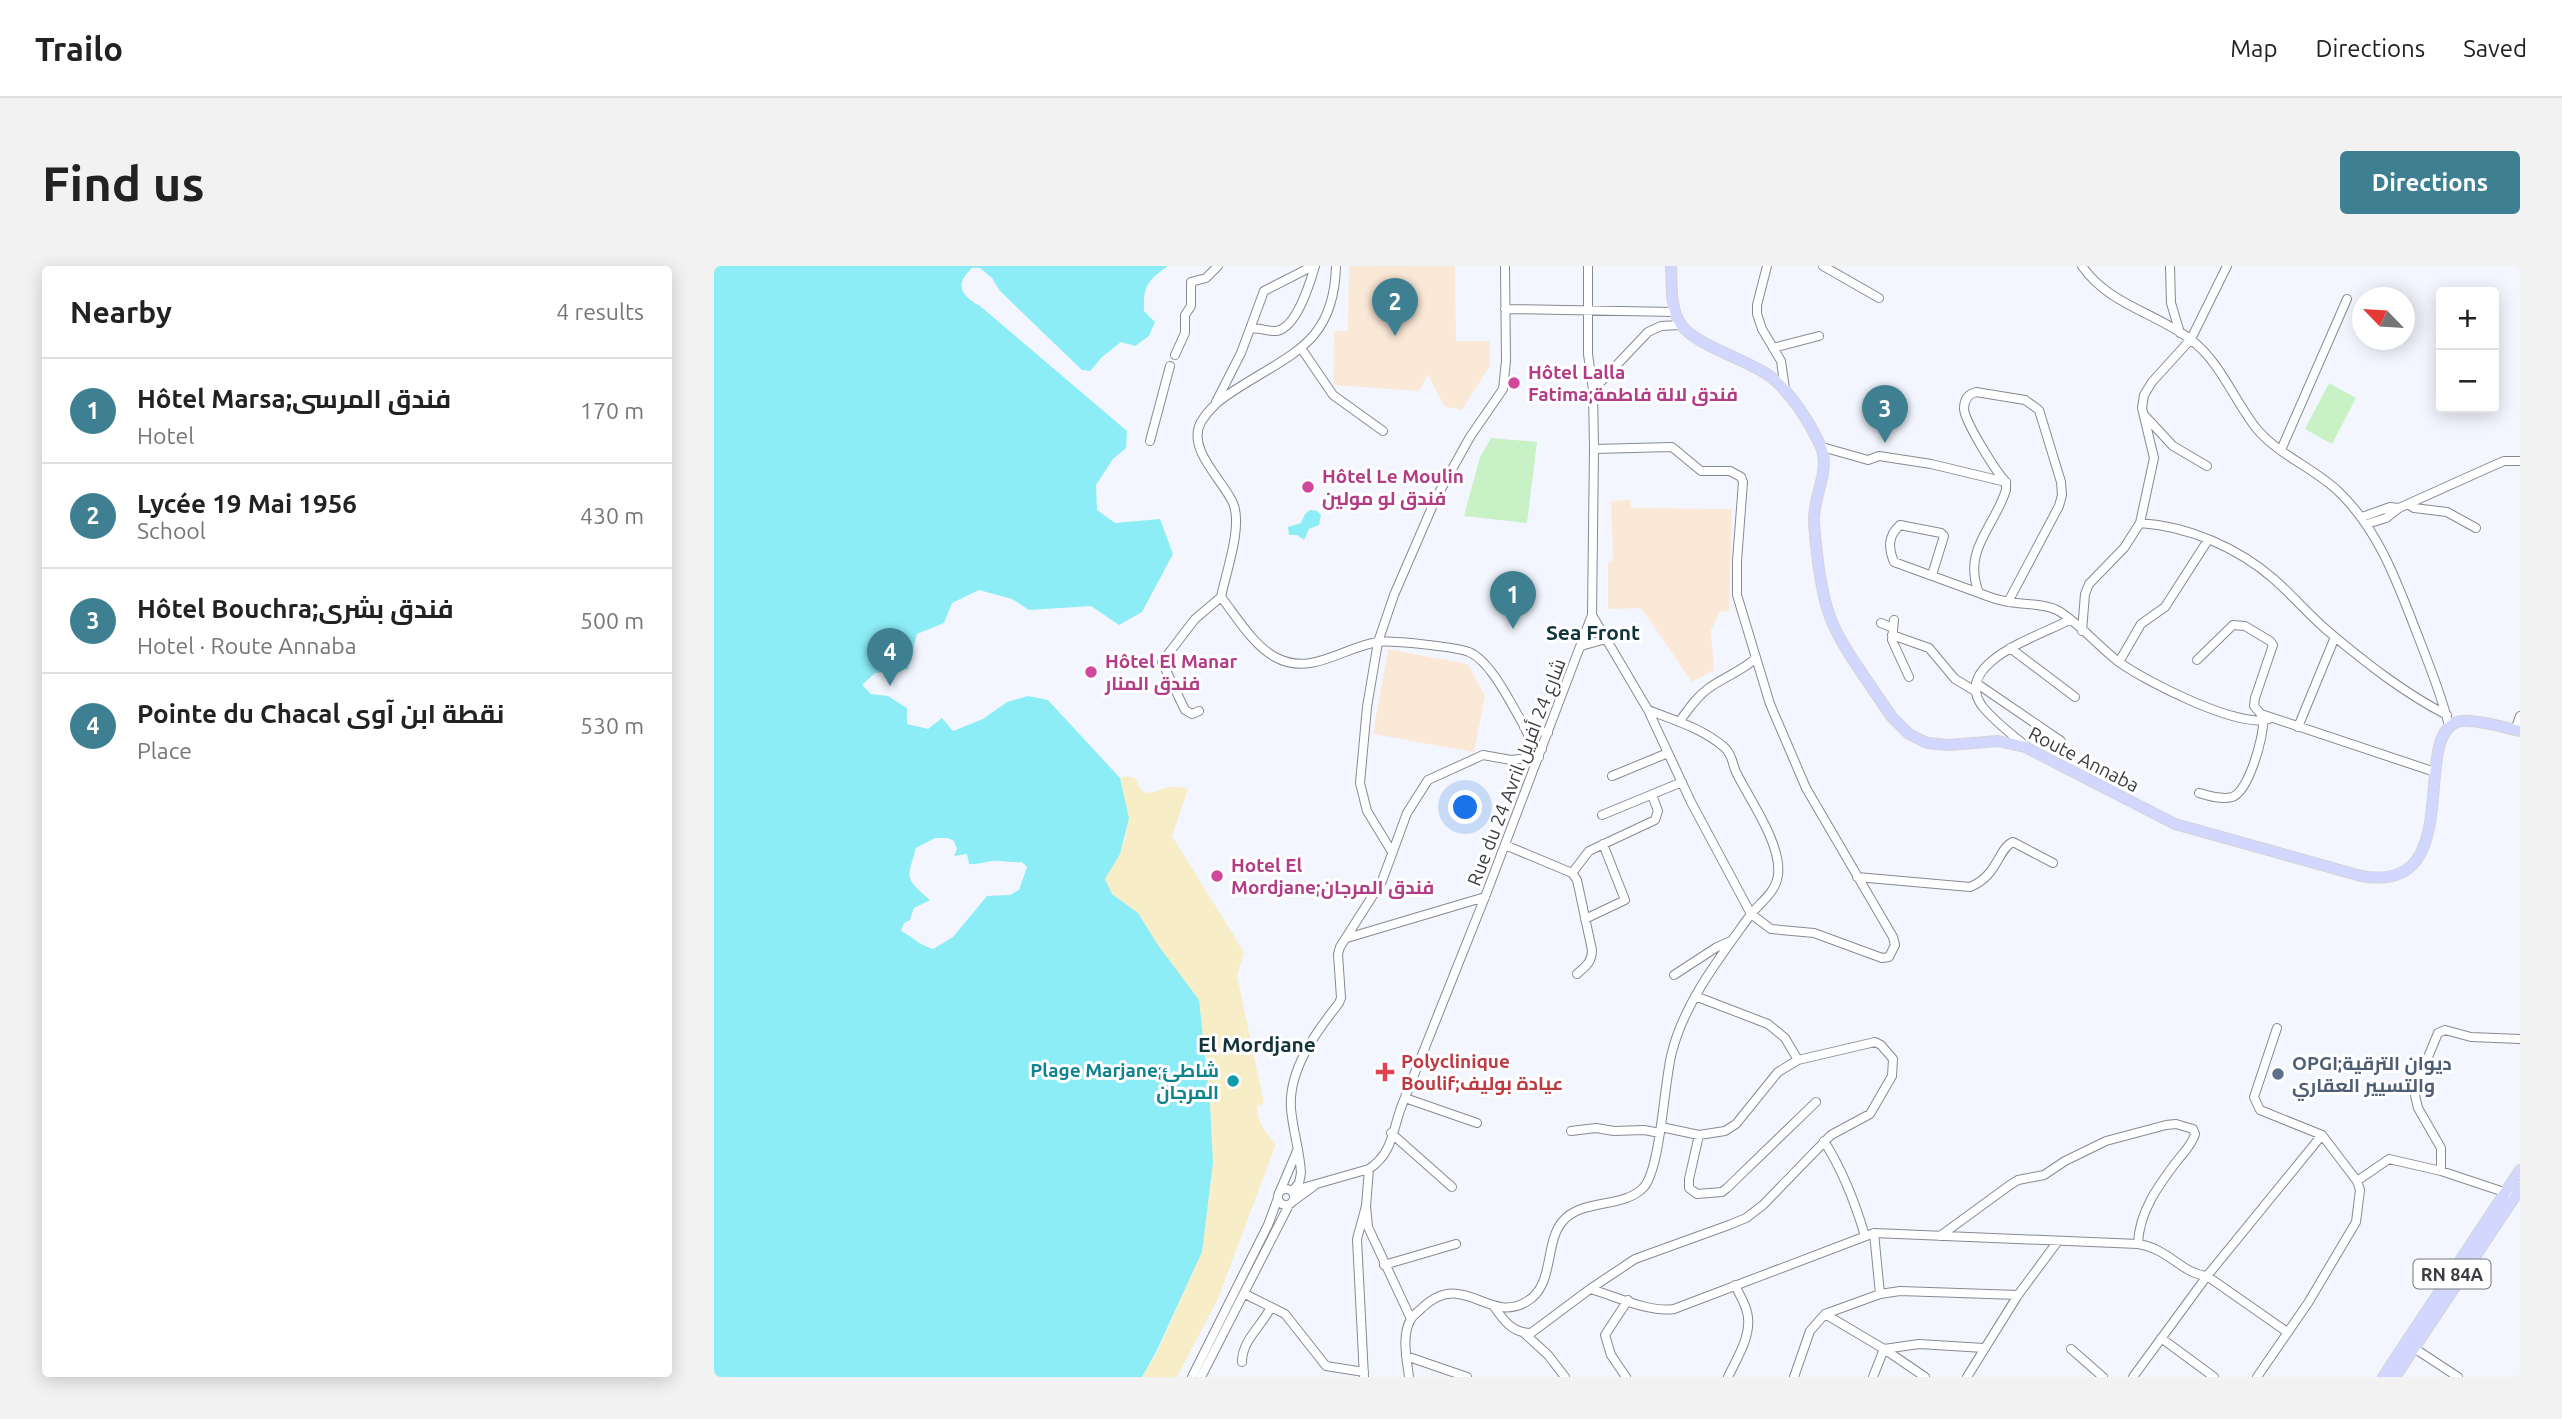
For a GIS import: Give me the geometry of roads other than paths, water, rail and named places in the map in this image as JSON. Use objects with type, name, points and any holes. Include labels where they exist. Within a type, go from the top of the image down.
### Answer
[{"type":"main road","points":[[1671,266],[1675,312],[1680,325],[1702,341],[1759,369],[1785,389],[1822,447]]},
{"type":"main road","name":"Route Annaba","points":[[1822,447],[1823,474],[1814,512],[1827,607],[1840,635],[1891,716],[1909,734],[1927,743],[1949,745],[1998,741],[2028,748],[2175,824],[2361,876],[2380,878],[2391,877],[2402,871],[2415,861],[2424,849],[2430,824],[2435,772],[2448,720]]},
{"type":"main road","points":[[2448,720],[2469,721],[2518,731]]},
{"type":"main road","name":"RN 84A","points":[[2395,1377],[2514,1192],[2520,1170]]},
{"type":"main road","name":"RN 84A","points":[[2384,1377],[2514,1192]]},
{"type":"street","points":[[1175,355],[1185,333],[1185,315],[1191,306],[1191,282],[1206,278],[1218,266]]},
{"type":"street","points":[[1250,328],[1276,331],[1288,325],[1305,293],[1314,266]]},
{"type":"street","points":[[1199,711],[1192,714],[1185,710],[1162,662],[1195,619],[1221,597],[1233,544],[1236,512],[1223,484],[1200,448],[1197,439],[1201,422],[1216,402],[1234,369],[1264,291],[1269,286],[1314,266]]},
{"type":"street","points":[[1216,402],[1301,348],[1318,332],[1334,296],[1336,266]]},
{"type":"street","points":[[1392,852],[1367,811],[1360,783],[1364,729],[1378,642],[1394,595],[1436,498],[1470,437],[1503,389],[1505,266]]},
{"type":"street","name":"Rue du 24 Avril شارع 24 أفريل","points":[[1369,1168],[1379,1162],[1389,1148],[1391,1133],[1485,897],[1592,615],[1594,449],[1593,390],[1588,354],[1588,266]]},
{"type":"street","points":[[1767,266],[1757,314],[1762,329],[1781,361],[1785,389]]},
{"type":"street","points":[[1823,266],[1879,298]]},
{"type":"street","points":[[2082,266],[2091,280],[2108,294],[2191,339],[2209,358],[2257,429],[2281,450],[2328,482],[2364,521],[2384,553],[2405,601],[2448,720]]},
{"type":"street","points":[[2170,266],[2171,303],[2180,333]]},
{"type":"street","points":[[2082,631],[2085,594],[2089,584],[2124,548],[2140,523],[2154,458],[2143,415],[2144,396],[2152,382],[2191,339],[2227,266]]},
{"type":"street","points":[[2281,450],[2347,299]]},
{"type":"street","points":[[1505,309],[1675,312]]},
{"type":"street","points":[[1593,390],[1648,332],[1661,326],[1680,325]]},
{"type":"street","points":[[1773,348],[1819,336]]},
{"type":"street","points":[[1301,348],[1333,395],[1383,431]]},
{"type":"street","points":[[1150,441],[1170,366]]},
{"type":"street","points":[[2006,482],[1997,473],[1964,411],[1971,393],[2025,400],[2034,405],[2042,417],[2062,482],[2059,506],[2008,602]]},
{"type":"street","points":[[2143,415],[2173,446],[2207,466]]},
{"type":"street","points":[[1592,615],[1648,710],[1682,782],[1751,914],[1771,929],[1814,933],[1882,958],[1889,957],[1895,945],[1892,937],[1807,788],[1775,718],[1756,658],[1737,595],[1743,482],[1741,477],[1730,471],[1701,471],[1672,447],[1594,449]]},
{"type":"street","points":[[1822,447],[1868,460],[1880,456],[1931,464],[2006,482]]},
{"type":"street","points":[[2364,521],[2386,518],[2399,508],[2496,464],[2520,461]]},
{"type":"street","points":[[1979,593],[1974,580],[1973,559],[2003,499],[2006,482]]},
{"type":"street","points":[[2408,504],[2414,509],[2447,512],[2476,528]]},
{"type":"street","points":[[2140,523],[2175,528],[2239,554],[2274,579],[2335,637],[2448,720]]},
{"type":"street","points":[[1932,575],[1944,536],[1900,525],[1897,527],[1889,540],[1894,562],[2008,602],[2054,609],[2119,662],[2147,681],[2227,714],[2257,722],[2267,719]]},
{"type":"street","points":[[2119,662],[2141,624],[2165,607],[2208,540]]},
{"type":"street","points":[[1221,597],[1264,649],[1284,660],[1302,664],[1314,663],[1378,642],[1457,649],[1475,655],[1491,672],[1540,753],[1511,760],[1483,755],[1433,777],[1424,784],[1412,803],[1382,881],[1338,954],[1339,1003],[1311,1043],[1292,1088],[1291,1109],[1301,1173],[1299,1183],[1292,1191]]},
{"type":"street","points":[[2028,748],[1990,715],[1975,687],[1981,670],[2010,648],[2069,620]]},
{"type":"street","points":[[1881,623],[1929,648],[1955,679],[1975,687],[2061,741]]},
{"type":"street","points":[[2197,660],[2234,625],[2245,626],[2270,641],[2272,649],[2254,706],[2267,719],[2435,772]]},
{"type":"street","points":[[1893,628],[1894,645],[1909,677]]},
{"type":"street","points":[[2298,727],[2335,637]]},
{"type":"street","points":[[1581,646],[1606,639]]},
{"type":"street","points":[[2010,648],[2075,697]]},
{"type":"street","points":[[1679,722],[1699,696],[1736,674],[1756,658]]},
{"type":"street","points":[[1495,1308],[1515,1307],[1528,1301],[1537,1291],[1547,1271],[1555,1232],[1563,1219],[1576,1212],[1631,1195],[1644,1187],[1650,1176],[1660,1130],[1672,1051],[1695,996],[1731,941],[1776,884],[1778,867],[1775,850],[1759,812],[1735,771],[1731,755],[1709,737],[1648,710]]},
{"type":"street","points":[[2518,731],[2520,716]]},
{"type":"street","points":[[2199,793],[2226,798],[2239,793],[2247,779],[2267,719]]},
{"type":"street","points":[[1524,727],[1548,733]]},
{"type":"street","points":[[1612,776],[1668,753]]},
{"type":"street","points":[[1602,815],[1682,782]]},
{"type":"street","points":[[1572,873],[1586,853],[1655,820],[1658,811],[1652,795]]},
{"type":"street","points":[[1857,877],[1970,887],[1982,882],[1991,873],[2007,846],[2013,842],[2053,863]]},
{"type":"street","points":[[1585,919],[1625,900],[1603,844]]},
{"type":"street","points":[[1505,845],[1572,873],[1577,880],[1592,958],[1577,974]]},
{"type":"street","points":[[1347,938],[1485,897]]},
{"type":"street","points":[[1674,975],[1731,941]]},
{"type":"street","points":[[1695,996],[1768,1024],[1785,1038],[1798,1059]]},
{"type":"street","points":[[2256,1377],[2308,1303],[2356,1222],[2360,1190],[2357,1181],[2322,1135],[2260,1110],[2254,1101],[2277,1028]]},
{"type":"street","points":[[2441,1171],[2441,1147],[2418,1108],[2414,1091],[2438,1032],[2445,1030],[2471,1037],[2520,1039]]},
{"type":"street","points":[[1409,1377],[1406,1335],[1411,1319],[1430,1301],[1444,1294],[1460,1293],[1477,1298],[1495,1308],[1515,1330],[1531,1333],[1635,1259],[1746,1218],[1779,1189],[1831,1135],[1870,1114],[1892,1076],[1893,1059],[1881,1045],[1869,1042],[1798,1059],[1778,1072],[1736,1124],[1725,1131],[1699,1135],[1660,1130],[1620,1132],[1596,1128],[1571,1131]]},
{"type":"street","points":[[1405,1098],[1477,1123]]},
{"type":"street","points":[[1699,1135],[1689,1188],[1698,1194],[1722,1192],[1816,1102]]},
{"type":"street","points":[[1940,1236],[2010,1185],[2044,1175],[2065,1161],[2106,1141],[2165,1125],[2176,1124],[2193,1129],[2195,1134],[2192,1142],[2175,1163],[2142,1215],[2137,1244]]},
{"type":"street","points":[[1391,1133],[1452,1186]]},
{"type":"street","points":[[2133,1377],[2207,1276],[2322,1135]]},
{"type":"street","points":[[1824,1141],[1839,1165],[1869,1234],[1880,1294]]},
{"type":"street","points":[[1192,1377],[1268,1225],[1298,1148]]},
{"type":"street","points":[[2357,1181],[2389,1159],[2514,1192]]},
{"type":"street","points":[[1279,1195],[1284,1189],[1292,1191],[1369,1168],[1366,1206],[1368,1227],[1411,1319]]},
{"type":"street","points":[[1279,1195],[1282,1204],[1290,1203],[1316,1184]]},
{"type":"street","points":[[1201,1377],[1294,1198],[1292,1191]]},
{"type":"street","points":[[1245,1294],[1285,1314],[1326,1366],[1364,1375],[1357,1239],[1366,1206]]},
{"type":"street","points":[[1590,1289],[1653,1310],[1674,1309],[1869,1234],[2137,1244],[2156,1248],[2195,1273],[2207,1276],[2287,1332]]},
{"type":"street","points":[[1967,1377],[2018,1295],[2059,1241]]},
{"type":"street","points":[[1384,1265],[1456,1244]]},
{"type":"street","points":[[1728,1377],[1745,1340],[1748,1326],[1748,1312],[1735,1285]]},
{"type":"street","points":[[1794,1377],[1810,1331],[1825,1314],[1880,1294],[1900,1291],[2018,1295]]},
{"type":"street","points":[[1626,1377],[1611,1355],[1605,1335],[1628,1300]]},
{"type":"street","points":[[1242,1362],[1246,1343],[1271,1307]]},
{"type":"street","points":[[1825,1314],[1925,1377]]},
{"type":"street","points":[[1524,1333],[1548,1355],[1565,1377]]},
{"type":"street","points":[[2161,1338],[2214,1377]]},
{"type":"street","points":[[1884,1349],[1919,1344],[1984,1348]]},
{"type":"street","points":[[2414,1348],[2458,1377]]},
{"type":"street","points":[[1872,1377],[1884,1349]]},
{"type":"street","points":[[2071,1349],[2103,1377]]},
{"type":"street","points":[[1406,1356],[1466,1377]]},
{"type":"water","points":[[714,266],[1168,266],[1151,280],[1146,289],[1144,311],[1155,322],[1149,336],[1135,346],[1121,342],[1090,371],[1082,370],[1000,291],[992,278],[980,268],[972,268],[966,274],[962,285],[968,298],[1127,431],[1126,448],[1113,459],[1096,485],[1097,510],[1115,523],[1160,519],[1173,554],[1142,612],[1119,625],[1091,606],[1029,610],[1012,599],[979,590],[952,603],[944,623],[917,634],[908,669],[875,673],[862,685],[871,694],[888,696],[907,708],[907,724],[928,729],[942,718],[953,731],[983,719],[1007,702],[1028,696],[1048,700],[1120,778],[1129,818],[1120,854],[1105,879],[1112,894],[1138,913],[1199,1000],[1210,1103],[1213,1163],[1202,1252],[1142,1377],[714,1377]],"holes":[[[935,838],[954,841],[957,849],[954,856],[967,854],[969,864],[1022,862],[1027,867],[1019,890],[1010,895],[987,896],[953,937],[933,949],[901,931],[904,923],[910,920],[914,908],[930,900],[910,877],[916,848]]]},
{"type":"water","points":[[1310,510],[1321,515],[1319,525],[1309,529],[1304,540],[1297,535],[1289,535],[1288,527],[1301,523]]},
{"type":"place","name":"Lycée 19 Mai 1956","points":[[1395,336]]},
{"type":"place","name":"Hôtel Lalla Fatima;فندق لالة فاطمة","points":[[1514,383]]},
{"type":"place","name":"Hôtel Bouchra;فندق بشرى","points":[[1885,443]]},
{"type":"place","name":"Hôtel Le Moulin فندق لو مولين","points":[[1308,487]]},
{"type":"place","name":"Hôtel Marsa;فندق المرسى","points":[[1513,629]]},
{"type":"place","name":"Hôtel El Manar فندق المنار","points":[[1091,672]]},
{"type":"place","name":"Pointe du Chacal نقطة ابن آوى","points":[[890,686]]},
{"type":"place","name":"Hotel El Mordjane;فندق المرجان","points":[[1217,876]]},
{"type":"place","name":"Polyclinique Boulif;عيادة بوليف","points":[[1385,1072]]},
{"type":"place","name":"OPGI;ديوان الترقية والتسيير العقاري","points":[[2278,1074]]},
{"type":"place","name":"Plage Marjane;شاطئ المرجان","points":[[1233,1081]]},
{"type":"district","name":"Sea Front","points":[[1593,632]]},
{"type":"district","name":"El Mordjane","points":[[1257,1044]]}]
